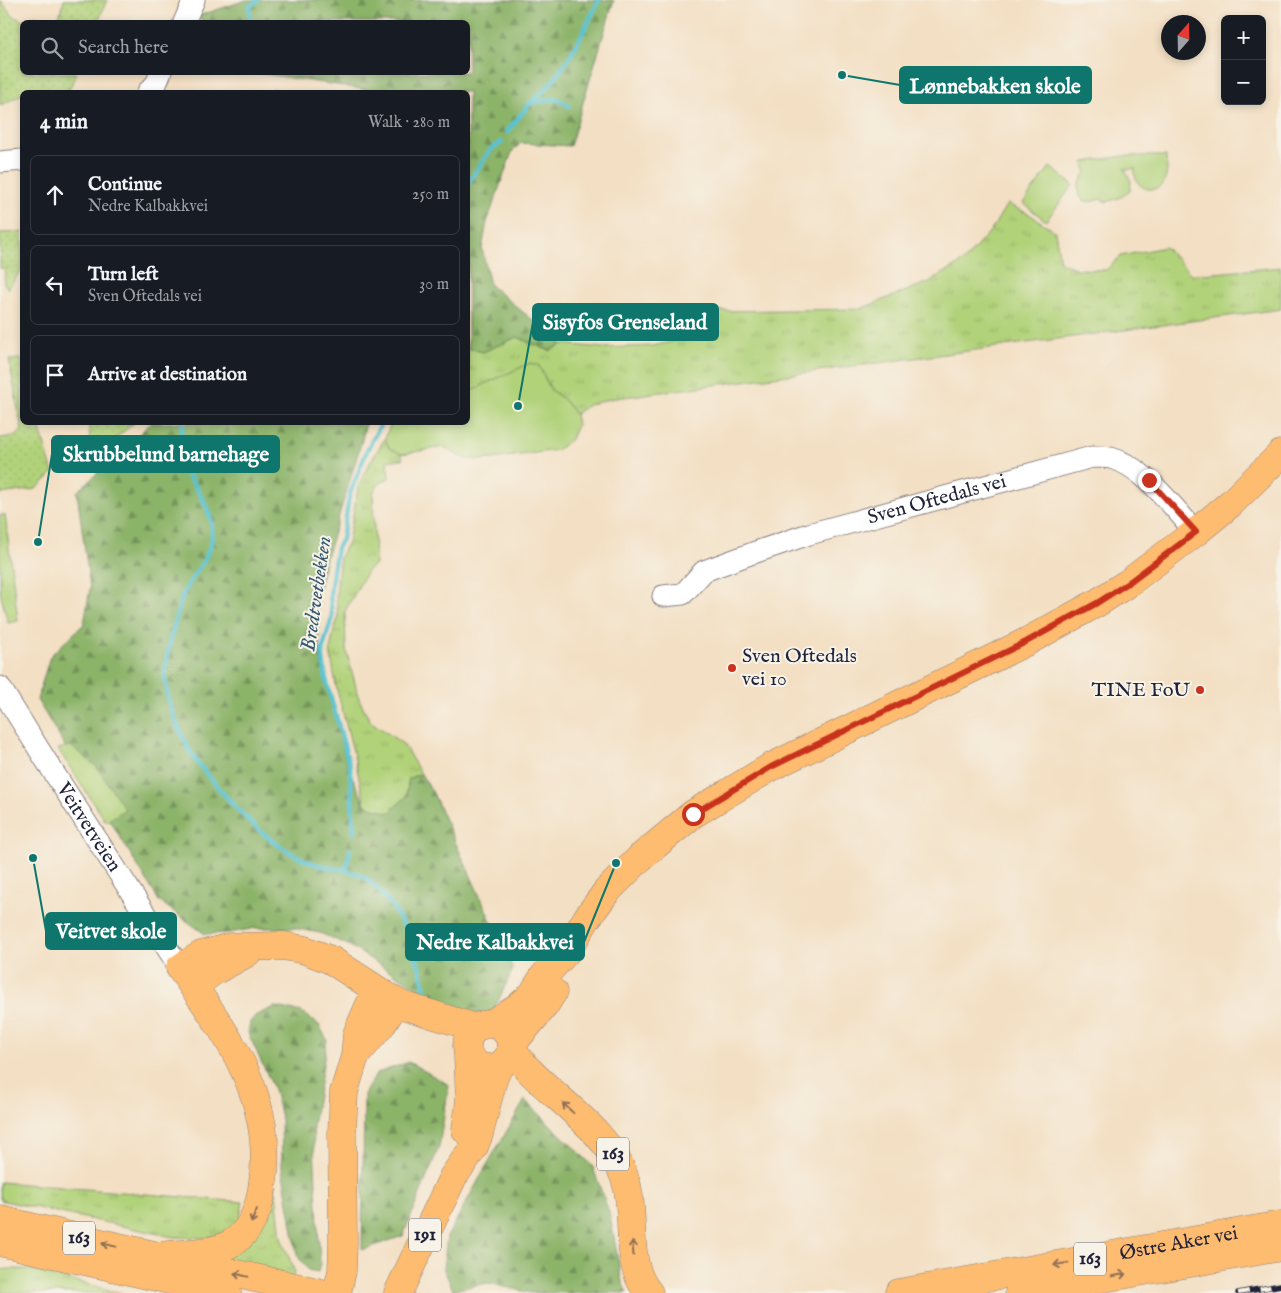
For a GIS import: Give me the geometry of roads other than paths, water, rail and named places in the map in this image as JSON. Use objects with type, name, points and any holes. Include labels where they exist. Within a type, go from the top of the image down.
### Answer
[{"type":"main road","points":[[567,951],[552,994],[507,1054],[490,1069],[473,1063],[476,1040],[532,995],[544,976],[567,951],[587,918],[607,891],[640,858],[693,814],[771,767],[1026,642],[1097,603],[1128,583],[1196,532],[1230,504],[1281,454]]},
{"type":"main road","points":[[187,976],[214,971],[259,947],[293,947],[322,955],[391,999],[476,1040]]},
{"type":"main road","name":"163","points":[[157,1256],[226,1247],[242,1236],[249,1228],[258,1207],[266,1169],[262,1124],[256,1096],[231,1044],[187,976]]},
{"type":"main road","points":[[338,1293],[344,1243],[342,1109],[346,1079],[355,1056],[357,1034],[369,1006],[391,999]]},
{"type":"main road","points":[[476,1040],[499,1027],[505,1031],[509,1038],[507,1054]]},
{"type":"main road","name":"191","points":[[453,1177],[466,1129],[476,1040]]},
{"type":"main road","name":"163","points":[[507,1054],[530,1072],[598,1136],[613,1153],[624,1176],[630,1201],[635,1268],[642,1284],[649,1293]]},
{"type":"main road","name":"191","points":[[398,1293],[453,1177],[474,1147],[492,1083],[507,1054]]},
{"type":"main road","name":"163","points":[[0,1220],[321,1293]]},
{"type":"main road","name":"Østre Aker vei","points":[[899,1293],[1281,1225]]},
{"type":"main road","name":"163","points":[[0,1242],[227,1293]]},
{"type":"main road","name":"Østre Aker vei","points":[[1020,1293],[1281,1247]]},
{"type":"main road","name":"163","points":[[0,1255],[32,1248]]},
{"type":"street","points":[[185,20],[194,0]]},
{"type":"street","points":[[150,90],[156,84],[160,75]]},
{"type":"street","points":[[0,162],[20,160]]},
{"type":"street","name":"Sven Oftedals vei","points":[[663,596],[683,594],[704,571],[809,534],[1092,457],[1110,458],[1131,466],[1149,480],[1196,532]]},
{"type":"street","name":"Veitvetveien","points":[[0,687],[187,976]]},
{"type":"waterway","points":[[251,20],[249,7],[258,0]]},
{"type":"waterway","points":[[530,103],[548,87],[565,65],[599,0]]},
{"type":"waterway","name":"Bredtvetbekken","points":[[507,132],[530,103],[554,99],[569,106]]},
{"type":"waterway","name":"Bredtvetbekken","points":[[470,180],[491,149],[502,142]]},
{"type":"waterway","points":[[183,425],[177,459],[206,506],[210,516],[212,536],[205,558],[182,596],[167,656],[166,687],[170,706],[177,723],[198,763],[237,809],[273,841],[300,858],[315,864],[345,870],[366,878],[383,894],[407,934],[426,994]]},
{"type":"waterway","name":"Bredtvetbekken","points":[[354,833],[350,767],[326,679],[322,651],[332,617],[330,595],[333,571],[337,548],[342,539],[350,493],[368,448],[380,425]]},
{"type":"waterway","name":"Bredtvetbekken","points":[[346,870],[350,850]]},
{"type":"railway","points":[[1238,1293],[1281,1285]]},
{"type":"place","name":"Lønnebakken skole","points":[[842,75]]},
{"type":"place","name":"Sisyfos Grenseland","points":[[518,406]]},
{"type":"place","name":"Skrubbelund barnehage","points":[[38,542]]},
{"type":"place","name":"Sven Oftedals vei 10","points":[[732,668]]},
{"type":"place","name":"TINE FoU","points":[[1200,690]]},
{"type":"place","name":"Veitvet skole","points":[[33,858]]},
{"type":"place","name":"Nedre Kalbakkvei","points":[[616,863]]}]
